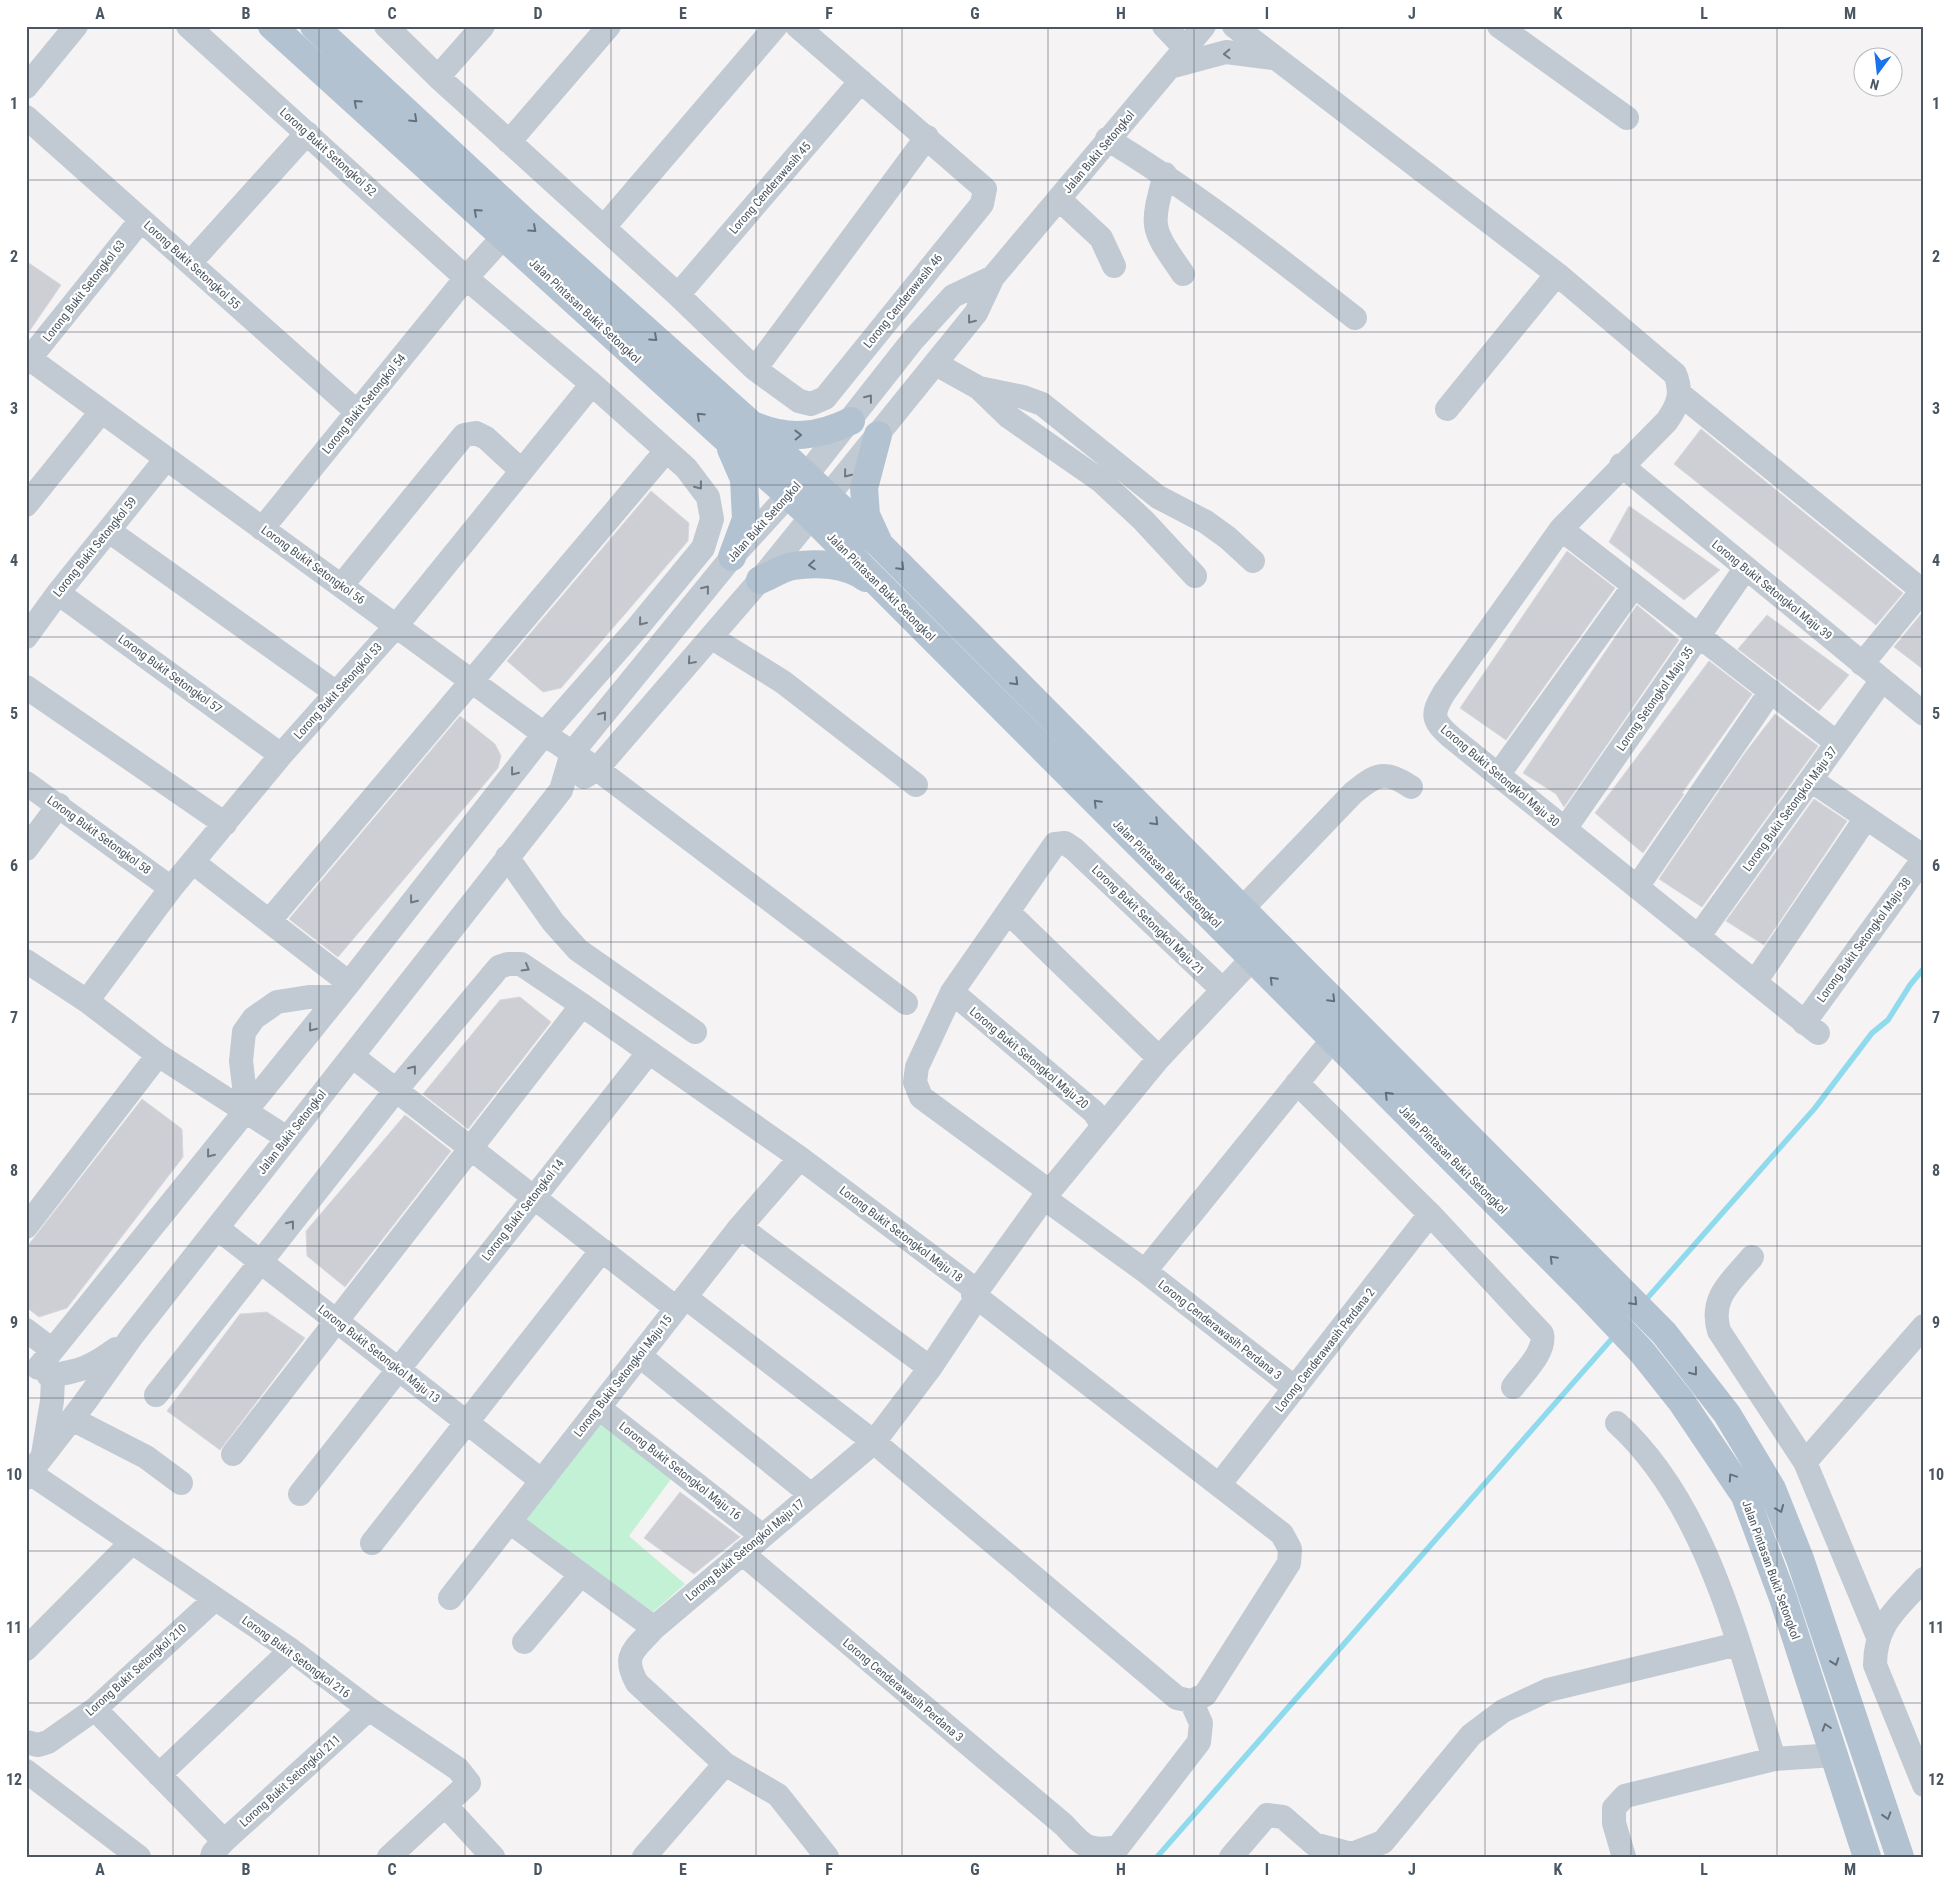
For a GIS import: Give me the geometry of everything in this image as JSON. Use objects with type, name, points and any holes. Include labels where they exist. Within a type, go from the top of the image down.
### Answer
[{"type":"main road","name":"Jalan Pintasan Bukit Setongkol","points":[[272,26],[498,242],[728,442],[797,486],[819,506],[879,544],[1664,1333],[1727,1414],[1772,1489],[1800,1559],[1900,1857]]},
{"type":"main road","name":"Jalan Pintasan Bukit Setongkol","points":[[314,26],[525,222],[751,424],[797,486]]},
{"type":"main road","points":[[751,424],[770,432],[798,436],[832,430],[851,421]]},
{"type":"main road","points":[[878,434],[864,488],[866,515],[879,544]]},
{"type":"main road","points":[[728,442],[744,479],[746,519],[732,557]]},
{"type":"main road","name":"Jalan Pintasan Bukit Setongkol","points":[[819,506],[887,594],[1587,1294],[1642,1352],[1681,1401],[1745,1496],[1768,1553],[1867,1857]]},
{"type":"main road","points":[[760,580],[791,566],[826,564],[859,573],[887,594]]},
{"type":"street","points":[[26,87],[76,26]]},
{"type":"street","name":"Lorong Bukit Setongkol 52","points":[[44,1367],[544,734],[637,628],[703,548],[712,519],[708,497],[686,468],[471,272],[307,133],[188,26]]},
{"type":"street","points":[[386,26],[438,77],[678,295],[754,370],[927,137],[797,26]]},
{"type":"street","points":[[438,77],[483,26]]},
{"type":"street","points":[[509,142],[609,26]]},
{"type":"street","points":[[604,227],[776,26]]},
{"type":"street","points":[[1164,26],[1185,48]]},
{"type":"street","name":"Jalan Bukit Setongkol","points":[[560,790],[597,769],[760,580],[976,313],[993,277],[1204,26]]},
{"type":"street","points":[[1499,26],[1627,118]]},
{"type":"street","points":[[1241,29],[1275,59],[1557,274],[1675,374],[1680,385],[1680,394],[1923,592],[1862,664]]},
{"type":"street","points":[[1170,67],[1226,52],[1275,59]]},
{"type":"street","name":"Lorong Cenderawasih 45","points":[[678,295],[861,81]]},
{"type":"street","name":"Lorong Bukit Setongkol 55","points":[[26,117],[357,412]]},
{"type":"street","points":[[190,264],[307,133]]},
{"type":"street","name":"Lorong Cenderawasih 46","points":[[754,370],[799,401],[811,404],[825,398],[982,204],[985,188],[927,137]]},
{"type":"street","points":[[1107,140],[1164,174],[1208,205],[1355,318]]},
{"type":"street","points":[[1164,174],[1155,210],[1154,230],[1184,274]]},
{"type":"street","points":[[1059,199],[1100,238],[1114,266]]},
{"type":"street","name":"Lorong Bukit Setongkol 63","points":[[28,361],[141,220]]},
{"type":"street","name":"Lorong Bukit Setongkol 54","points":[[262,529],[471,272],[498,242]]},
{"type":"street","points":[[1447,409],[1557,274]]},
{"type":"street","name":"Jalan Bukit Setongkol","points":[[33,1470],[132,1336],[560,790],[572,753],[732,557],[797,486],[851,421],[912,342],[953,296],[993,277]]},
{"type":"street","name":"Lorong Bukit Setongkol 56","points":[[28,361],[166,458],[544,734],[597,769],[906,1003]]},
{"type":"street","points":[[936,364],[979,388],[1009,417],[1101,481],[1143,520],[1195,576]]},
{"type":"street","name":"Lorong Bukit Setongkol 53","points":[[88,1001],[171,888],[194,863],[281,755],[335,692],[396,626],[592,384]]},
{"type":"street","points":[[979,388],[1022,397],[1042,404],[1158,497],[1206,522],[1228,538],[1253,561]]},
{"type":"street","name":"Lorong Bukit Setongkol Maju 30","points":[[1680,394],[1675,409],[1667,421],[1621,465],[1561,529],[1436,707],[1434,716],[1438,726],[1811,1028]]},
{"type":"street","points":[[26,505],[102,412]]},
{"type":"street","points":[[340,586],[464,435],[476,433],[486,438],[522,471]]},
{"type":"street","points":[[270,920],[666,451]]},
{"type":"street","name":"Lorong Bukit Setongkol 59","points":[[26,637],[58,593],[166,458]]},
{"type":"street","name":"Lorong Bukit Setongkol Maju 39","points":[[1621,465],[1924,714]]},
{"type":"street","points":[[1561,529],[1837,743]]},
{"type":"street","points":[[109,531],[335,692]]},
{"type":"street","name":"Lorong Setongkol Maju 35","points":[[1565,829],[1745,568]]},
{"type":"street","points":[[1498,775],[1634,586]]},
{"type":"street","name":"Lorong Bukit Setongkol 57","points":[[58,593],[281,755]]},
{"type":"street","points":[[711,637],[783,682],[916,785]]},
{"type":"street","name":"Lorong Bukit Setongkol Maju 37","points":[[1698,937],[1882,680]]},
{"type":"street","points":[[26,687],[225,824]]},
{"type":"street","points":[[1637,887],[1770,691]]},
{"type":"street","points":[[1242,909],[1353,792],[1372,777],[1385,775],[1400,779],[1411,787]]},
{"type":"street","points":[[1811,780],[1924,857]]},
{"type":"street","name":"Lorong Bukit Setongkol 58","points":[[26,783],[59,805],[171,888]]},
{"type":"street","points":[[26,849],[59,805]]},
{"type":"street","points":[[1755,982],[1866,818]]},
{"type":"street","name":"Lorong Cenderawasih Perdana 3","points":[[1074,849],[1065,843],[1056,844],[952,992],[917,1067],[915,1082],[921,1097],[1296,1388]]},
{"type":"street","name":"Lorong Bukit Setongkol Maju 21","points":[[1074,849],[1223,990]]},
{"type":"street","points":[[507,857],[553,922],[578,950],[695,1032]]},
{"type":"street","name":"Lorong Bukit Setongkol Maju 38","points":[[1811,1028],[1924,857]]},
{"type":"street","points":[[194,863],[270,920],[343,990]]},
{"type":"street","points":[[1008,912],[1159,1058]]},
{"type":"street","points":[[874,1442],[930,1368],[974,1302],[974,1294],[1047,1195],[1159,1058],[1252,959]]},
{"type":"street","points":[[26,961],[88,1001],[158,1055],[248,1107],[287,1138]]},
{"type":"street","name":"Lorong Bukit Setongkol Maju 18","points":[[261,1262],[396,1090],[500,967],[521,964],[800,1158],[972,1287],[974,1294]]},
{"type":"street","points":[[248,1107],[241,1061],[244,1032],[254,1018],[277,1002],[343,990]]},
{"type":"street","name":"Lorong Bukit Setongkol Maju 20","points":[[952,992],[1094,1112],[1103,1126]]},
{"type":"street","points":[[233,1454],[472,1149],[582,1005]]},
{"type":"street","points":[[1144,1271],[1333,1039]]},
{"type":"street","name":"Lorong Bukit Setongkol 14","points":[[300,1494],[649,1052]]},
{"type":"street","points":[[26,1227],[158,1055]]},
{"type":"street","points":[[352,1056],[602,1250],[681,1303],[874,1442],[1177,1698],[1191,1701],[1205,1695],[1289,1563],[1290,1549],[1282,1534],[974,1294]]},
{"type":"street","points":[[1296,1083],[1430,1214],[1542,1334],[1544,1342],[1540,1350],[1513,1387]]},
{"type":"street","name":"Lorong Bukit Setongkol Maju 15","points":[[450,1598],[740,1228],[800,1158]]},
{"type":"street","name":"Lorong Cenderawasih Perdana 2","points":[[1219,1485],[1430,1214]]},
{"type":"street","name":"Lorong Bukit Setongkol Maju 13","points":[[217,1228],[542,1481]]},
{"type":"street","points":[[740,1228],[930,1368]]},
{"type":"street","points":[[372,1543],[602,1250]]},
{"type":"street","points":[[1752,1257],[1724,1290],[1716,1305],[1716,1318],[1720,1331],[1805,1462],[1878,1637]]},
{"type":"street","points":[[156,1396],[261,1262]]},
{"type":"street","points":[[1805,1462],[1924,1326]]},
{"type":"street","points":[[26,1330],[44,1367],[78,1411],[182,1483]]},
{"type":"street","points":[[44,1367],[76,1372],[94,1365],[132,1336]]},
{"type":"street","points":[[640,1356],[810,1494]]},
{"type":"street","points":[[33,1470],[52,1401],[44,1367]]},
{"type":"street","name":"Lorong Bukit Setongkol Maju 16","points":[[599,1408],[761,1535]]},
{"type":"street","points":[[1617,1423],[1634,1438],[1664,1477],[1699,1537],[1738,1644],[1774,1759]]},
{"type":"street","name":"Lorong Bukit Setongkol Maju 17","points":[[725,1764],[637,1683],[629,1668],[631,1654],[654,1628],[761,1535],[874,1442]]},
{"type":"street","name":"Lorong Bukit Setongkol 216","points":[[33,1470],[132,1542],[291,1650],[369,1709],[462,1773],[469,1783],[389,1857]]},
{"type":"street","points":[[510,1522],[654,1628]]},
{"type":"street","points":[[26,1649],[132,1542]]},
{"type":"street","name":"Lorong Cenderawasih Perdana 3","points":[[742,1553],[1064,1825],[1080,1843],[1097,1851],[1118,1847],[1199,1742],[1201,1723],[1191,1701]]},
{"type":"street","points":[[524,1642],[581,1574]]},
{"type":"street","points":[[1924,1579],[1882,1626],[1878,1637],[1875,1665],[1924,1785]]},
{"type":"street","name":"Lorong Bukit Setongkol 210","points":[[26,1742],[38,1745],[48,1742],[94,1709],[215,1599]]},
{"type":"street","points":[[1231,1857],[1267,1815],[1283,1817],[1314,1844],[1352,1854],[1383,1842],[1471,1736],[1503,1711],[1548,1690],[1738,1644]]},
{"type":"street","points":[[159,1775],[291,1650]]},
{"type":"street","points":[[94,1709],[159,1775],[216,1850]]},
{"type":"street","name":"Lorong Bukit Setongkol 211","points":[[216,1850],[369,1709]]},
{"type":"street","points":[[1624,1857],[1614,1823],[1614,1808],[1625,1796],[1774,1759],[1835,1755]]},
{"type":"street","points":[[644,1857],[725,1764],[778,1795],[827,1857]]},
{"type":"street","points":[[26,1771],[139,1857]]},
{"type":"street","points":[[445,1805],[493,1857]]},
{"type":"green space","points":[[600,1420],[674,1475],[629,1536],[685,1584],[652,1613],[523,1519]]},
{"type":"building","points":[[26,261],[61,285],[26,336]]},
{"type":"building","points":[[1701,429],[1903,593],[1876,625],[1674,464]]},
{"type":"building","points":[[651,491],[689,523],[688,541],[561,688],[543,692],[507,661]]},
{"type":"building","points":[[1629,506],[1720,570],[1684,600],[1609,542]]},
{"type":"building","points":[[1567,551],[1615,588],[1506,740],[1460,708]]},
{"type":"building","points":[[1637,605],[1679,640],[1564,807],[1556,794],[1523,773]]},
{"type":"building","points":[[1922,613],[1924,614],[1924,670],[1894,647]]},
{"type":"building","points":[[1767,615],[1849,675],[1819,711],[1738,649]]},
{"type":"building","points":[[1709,661],[1752,694],[1682,793],[1684,794],[1643,853],[1595,813]]},
{"type":"building","points":[[1775,714],[1818,746],[1702,907],[1659,879],[1745,753]]},
{"type":"building","points":[[460,716],[495,744],[501,756],[498,768],[338,957],[289,919]]},
{"type":"building","points":[[1814,799],[1847,821],[1764,945],[1726,921]]},
{"type":"building","points":[[520,997],[551,1022],[468,1129],[423,1094],[500,1000]]},
{"type":"building","points":[[142,1099],[182,1129],[183,1157],[67,1308],[39,1317],[26,1307],[26,1248]]},
{"type":"building","points":[[405,1115],[451,1151],[345,1287],[307,1256],[306,1231]]},
{"type":"building","points":[[267,1312],[305,1338],[220,1450],[167,1411],[240,1314]]},
{"type":"building","points":[[680,1492],[740,1537],[694,1574],[644,1538]]},
{"type":"waterway","points":[[1643,1303],[1815,1108],[1872,1033],[1888,1020],[1910,985],[1924,968]]},
{"type":"waterway","points":[[1157,1857],[1616,1334]]}]
